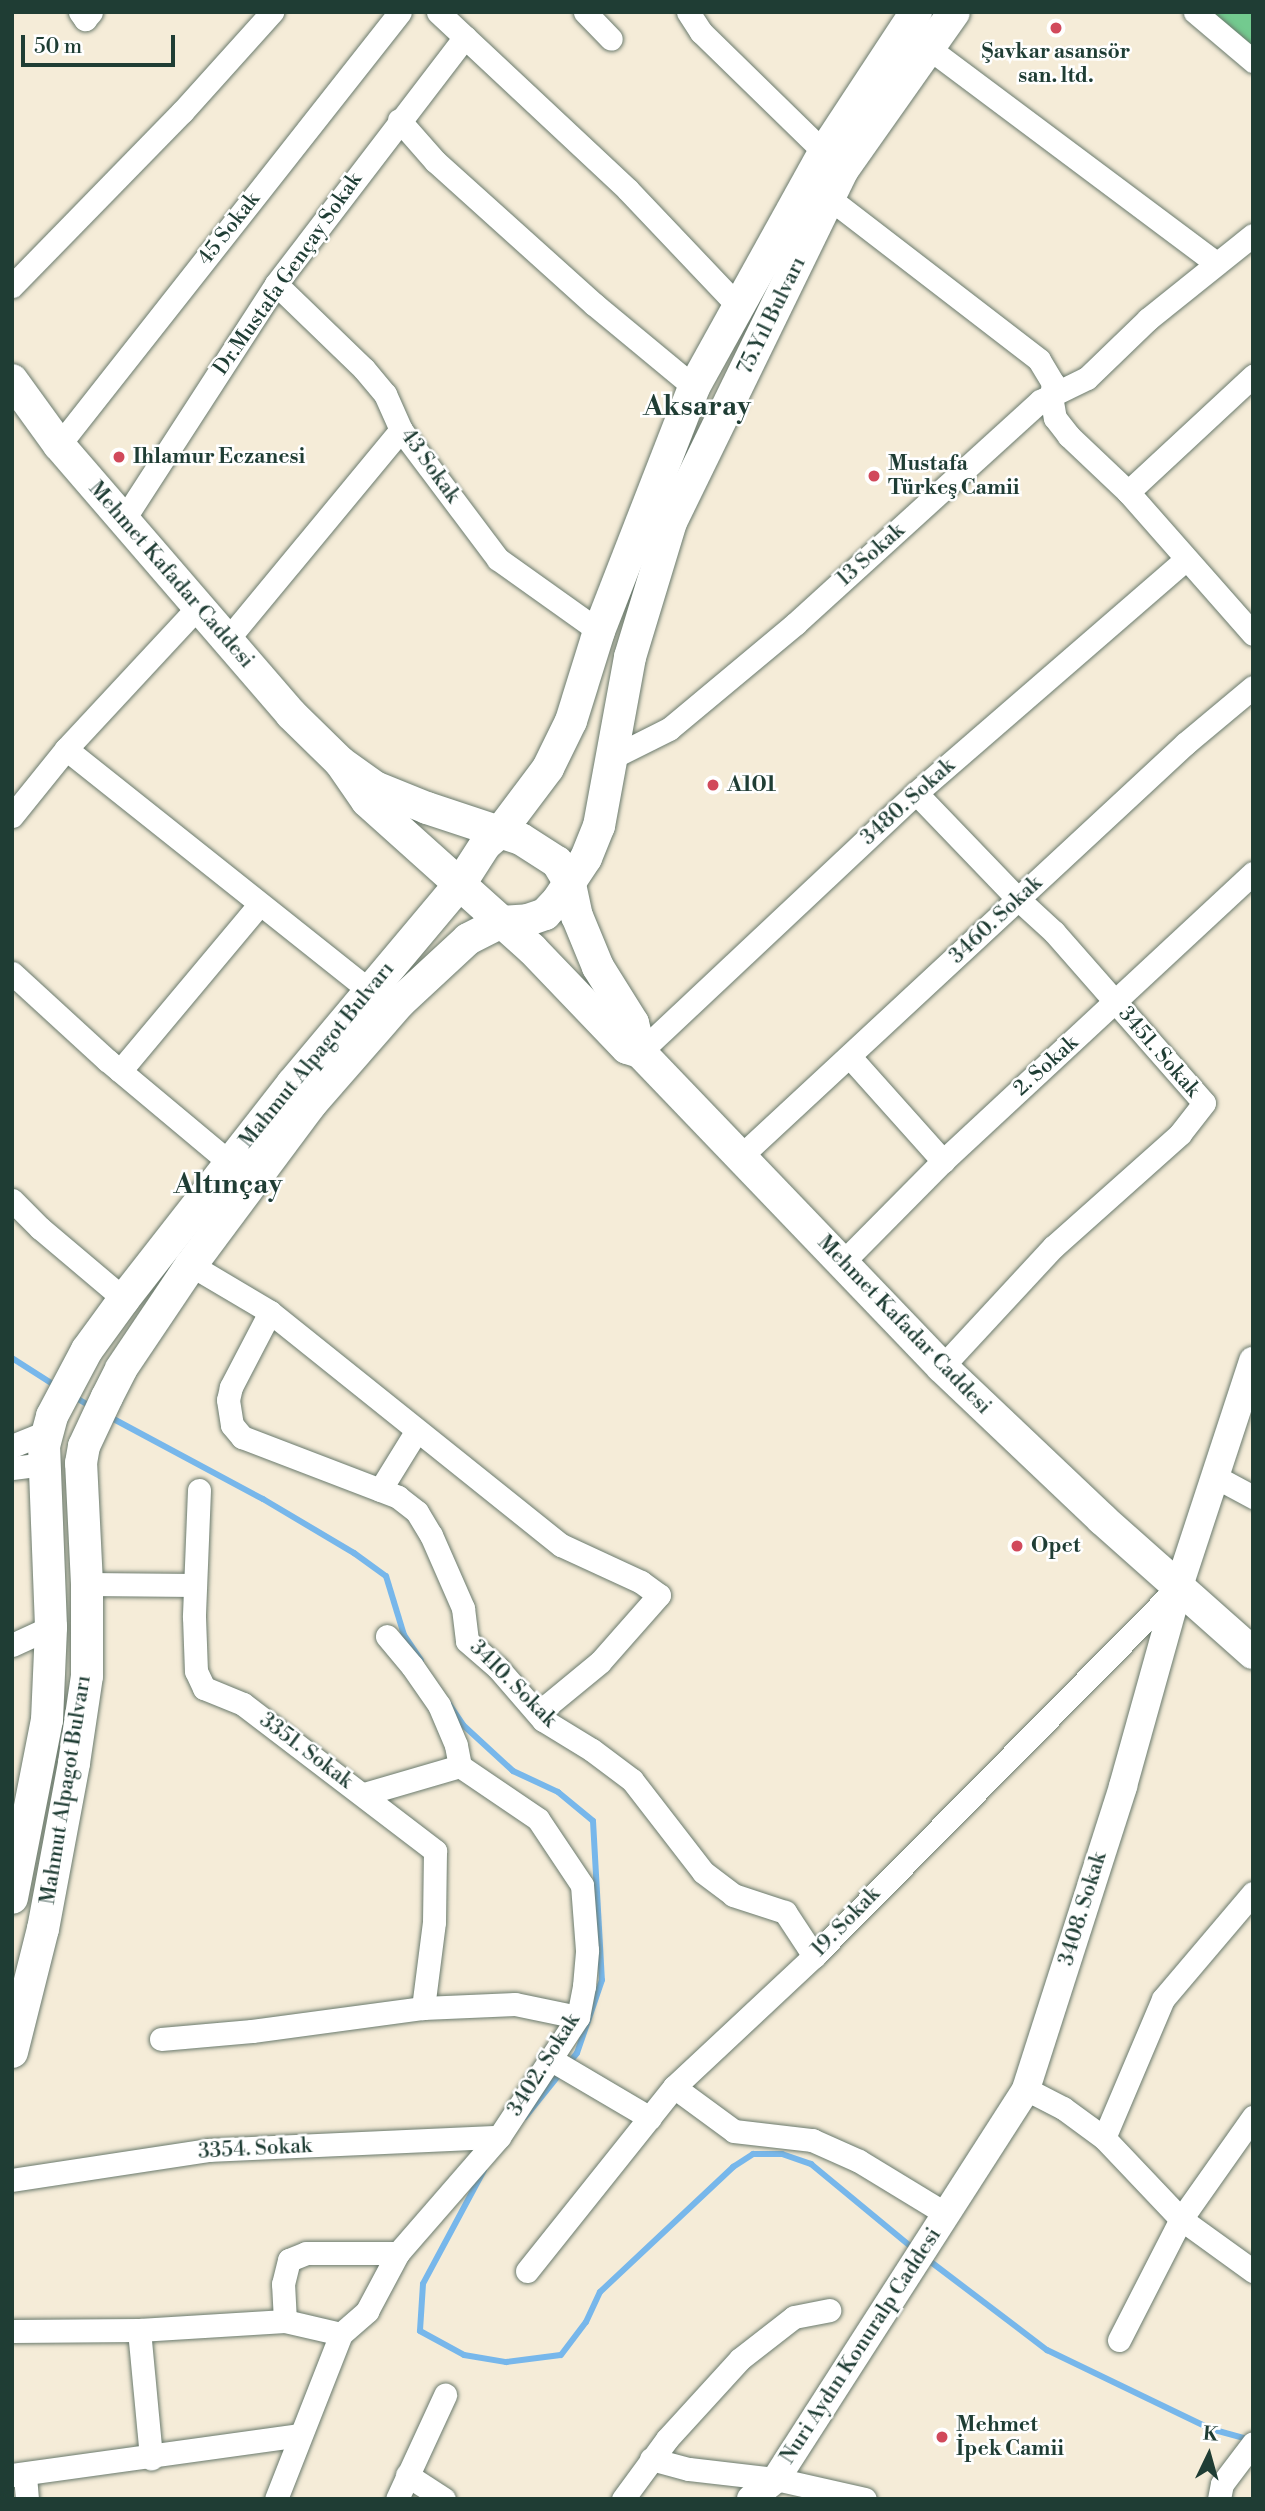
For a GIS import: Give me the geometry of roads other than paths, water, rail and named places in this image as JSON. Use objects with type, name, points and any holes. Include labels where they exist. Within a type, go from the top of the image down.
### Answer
[{"type":"main road","name":"75.Yıl Bulvarı","points":[[500,832],[548,768],[565,733],[600,631],[694,387],[824,152],[916,12]]},
{"type":"main road","name":"75.Yıl Bulvarı","points":[[570,884],[586,858],[598,826],[630,657],[671,522],[842,171],[954,12]]},
{"type":"main road","name":"Mehmet Kafadar Caddesi","points":[[12,380],[59,445],[291,714],[340,762],[367,801],[501,922],[627,1048],[640,1052],[742,1155],[942,1367],[1092,1510],[1253,1653]]},
{"type":"main road","name":"Mehmet Kafadar Caddesi","points":[[340,762],[384,791],[500,832],[541,850],[557,862],[570,884],[577,916],[598,967],[633,1023],[640,1052]]},
{"type":"main road","points":[[460,884],[485,845],[500,832]]},
{"type":"main road","name":"Mahmut Alpagot Bulvarı","points":[[12,1898],[23,1799],[47,1720],[51,1627],[44,1464],[49,1424],[87,1350],[124,1300],[230,1163],[460,884]]},
{"type":"main road","points":[[501,922],[528,920],[545,914],[570,884]]},
{"type":"main road","name":"Mahmut Alpagot Bulvarı","points":[[12,2052],[43,1928],[75,1763],[87,1676],[87,1584],[81,1462],[88,1438],[121,1368],[191,1265],[310,1104],[399,1003],[451,953],[501,922]]},
{"type":"street","points":[[80,12],[85,19],[91,12]]},
{"type":"street","points":[[12,286],[182,112],[272,12]]},
{"type":"street","name":"45 Sokak","points":[[59,445],[400,12]]},
{"type":"street","points":[[438,12],[628,190],[738,307]]},
{"type":"street","points":[[585,12],[611,39]]},
{"type":"street","points":[[688,12],[701,32],[824,152]]},
{"type":"street","points":[[1195,12],[1253,61]]},
{"type":"street","name":"Dr.Mustafa Gençay Sokak","points":[[124,519],[276,284],[465,37]]},
{"type":"street","points":[[930,49],[1216,262]]},
{"type":"street","points":[[399,120],[445,170],[595,305],[694,387]]},
{"type":"street","points":[[829,198],[1039,360],[1053,383],[1051,396],[1055,418],[1069,436],[1128,492],[1185,560],[1253,634]]},
{"type":"street","name":"13 Sokak","points":[[611,758],[669,729],[796,623],[1015,423],[1051,396],[1087,377],[1148,319],[1253,235]]},
{"type":"street","name":"43 Sokak","points":[[276,284],[364,369],[385,394],[401,430],[498,559],[600,631]]},
{"type":"street","points":[[1128,492],[1253,376]]},
{"type":"street","points":[[227,640],[401,430]]},
{"type":"street","name":"3480. Sokak","points":[[640,1052],[916,793],[1185,560]]},
{"type":"street","points":[[12,816],[66,749],[198,607]]},
{"type":"street","name":"3460. Sokak","points":[[742,1155],[850,1058],[1186,743],[1253,687]]},
{"type":"street","points":[[66,749],[370,991]]},
{"type":"street","name":"3451. Sokak","points":[[916,793],[1018,899],[1054,932],[1204,1102],[1180,1134],[1053,1247],[942,1367]]},
{"type":"street","name":"2. Sokak","points":[[843,1262],[943,1161],[1253,873]]},
{"type":"street","points":[[120,1071],[259,905]]},
{"type":"street","points":[[12,973],[120,1071],[230,1163]]},
{"type":"street","points":[[850,1058],[943,1161]]},
{"type":"street","points":[[12,1200],[40,1228],[124,1300]]},
{"type":"street","points":[[191,1265],[270,1312],[561,1545],[641,1582],[659,1595],[600,1662],[538,1713]]},
{"type":"street","name":"3410. Sokak","points":[[270,1312],[231,1387],[228,1413],[232,1425],[242,1437],[398,1497],[417,1511],[431,1535],[463,1608],[467,1640],[498,1668],[543,1720],[592,1750],[632,1780],[703,1872],[733,1895],[785,1912],[814,1956]]},
{"type":"street","name":"3408. Sokak","points":[[946,2214],[1026,2089],[1123,1786],[1179,1586],[1253,1361]]},
{"type":"street","points":[[12,1446],[49,1424]]},
{"type":"street","points":[[380,1490],[417,1430]]},
{"type":"street","points":[[12,1468],[44,1464]]},
{"type":"street","points":[[1216,1477],[1253,1497]]},
{"type":"street","name":"3351. Sokak","points":[[199,1490],[195,1585],[196,1671],[204,1688],[243,1704],[435,1851],[434,1922],[423,2008]]},
{"type":"street","points":[[87,1584],[195,1585]]},
{"type":"street","name":"19. Sokak","points":[[527,2271],[674,2087],[814,1956],[1179,1586]]},
{"type":"street","points":[[12,1645],[51,1627]]},
{"type":"street","points":[[364,1794],[460,1766],[456,1745],[439,1705],[387,1636]]},
{"type":"street","name":"3402. Sokak","points":[[276,2499],[341,2334],[367,2311],[398,2253],[499,2137],[556,2062],[578,2017],[587,1950],[582,1885],[538,1819],[460,1766]]},
{"type":"street","points":[[1104,2138],[1163,1999],[1253,1893]]},
{"type":"street","points":[[161,2039],[252,2031],[423,2008],[515,2004],[578,2017]]},
{"type":"street","points":[[556,2062],[650,2118]]},
{"type":"street","points":[[674,2087],[734,2132],[812,2140],[859,2161],[946,2214]]},
{"type":"street","points":[[1026,2089],[1063,2108],[1104,2138],[1181,2219],[1253,2271]]},
{"type":"street","points":[[1119,2340],[1181,2219],[1253,2117]]},
{"type":"street","name":"3354. Sokak","points":[[12,2180],[208,2150],[499,2137]]},
{"type":"street","name":"Nuri Aydın Konuralp Caddesi","points":[[751,2499],[777,2489],[891,2298],[946,2214]]},
{"type":"street","points":[[285,2321],[283,2284],[289,2260],[306,2253],[398,2253]]},
{"type":"street","points":[[623,2499],[651,2459],[740,2359],[794,2317],[829,2310]]},
{"type":"street","points":[[12,2331],[139,2330],[206,2323],[285,2321],[341,2334]]},
{"type":"street","points":[[139,2330],[150,2458]]},
{"type":"street","points":[[397,2499],[444,2395]]},
{"type":"street","points":[[21,2483],[150,2458],[300,2435]]},
{"type":"street","points":[[1219,2499],[1222,2484],[1253,2443]]},
{"type":"street","points":[[651,2459],[777,2489],[865,2499]]},
{"type":"street","points":[[407,2475],[444,2499]]},
{"type":"waterway","points":[[12,1358],[56,1386]]},
{"type":"waterway","points":[[71,1395],[92,1407]]},
{"type":"waterway","points":[[108,1416],[263,1499],[354,1553],[386,1576],[404,1635],[421,1660]]},
{"type":"waterway","points":[[449,1704],[463,1725],[513,1771],[558,1792],[593,1821],[602,1980],[577,2053],[569,2063]]},
{"type":"waterway","points":[[525,2117],[562,2071]]},
{"type":"waterway","points":[[484,2170],[423,2284],[420,2331],[464,2355],[506,2362],[561,2355],[586,2322],[600,2292],[733,2167],[753,2154],[782,2154],[811,2164],[915,2250]]},
{"type":"waterway","points":[[927,2259],[1047,2350],[1211,2429],[1251,2440]]},
{"type":"place","name":"Şavkar asansör san. ltd.","points":[[1056,28]]},
{"type":"place","name":"Ihlamur Eczanesi","points":[[119,457]]},
{"type":"place","name":"Mustafa Türkeş Camii","points":[[874,476]]},
{"type":"place","name":"A101","points":[[713,785]]},
{"type":"place","name":"Opet","points":[[1017,1546]]},
{"type":"place","name":"Mehmet İpek Camii","points":[[942,2437]]},
{"type":"district","name":"Aksaray","points":[[697,407]]},
{"type":"district","name":"Altınçay","points":[[228,1185]]}]
